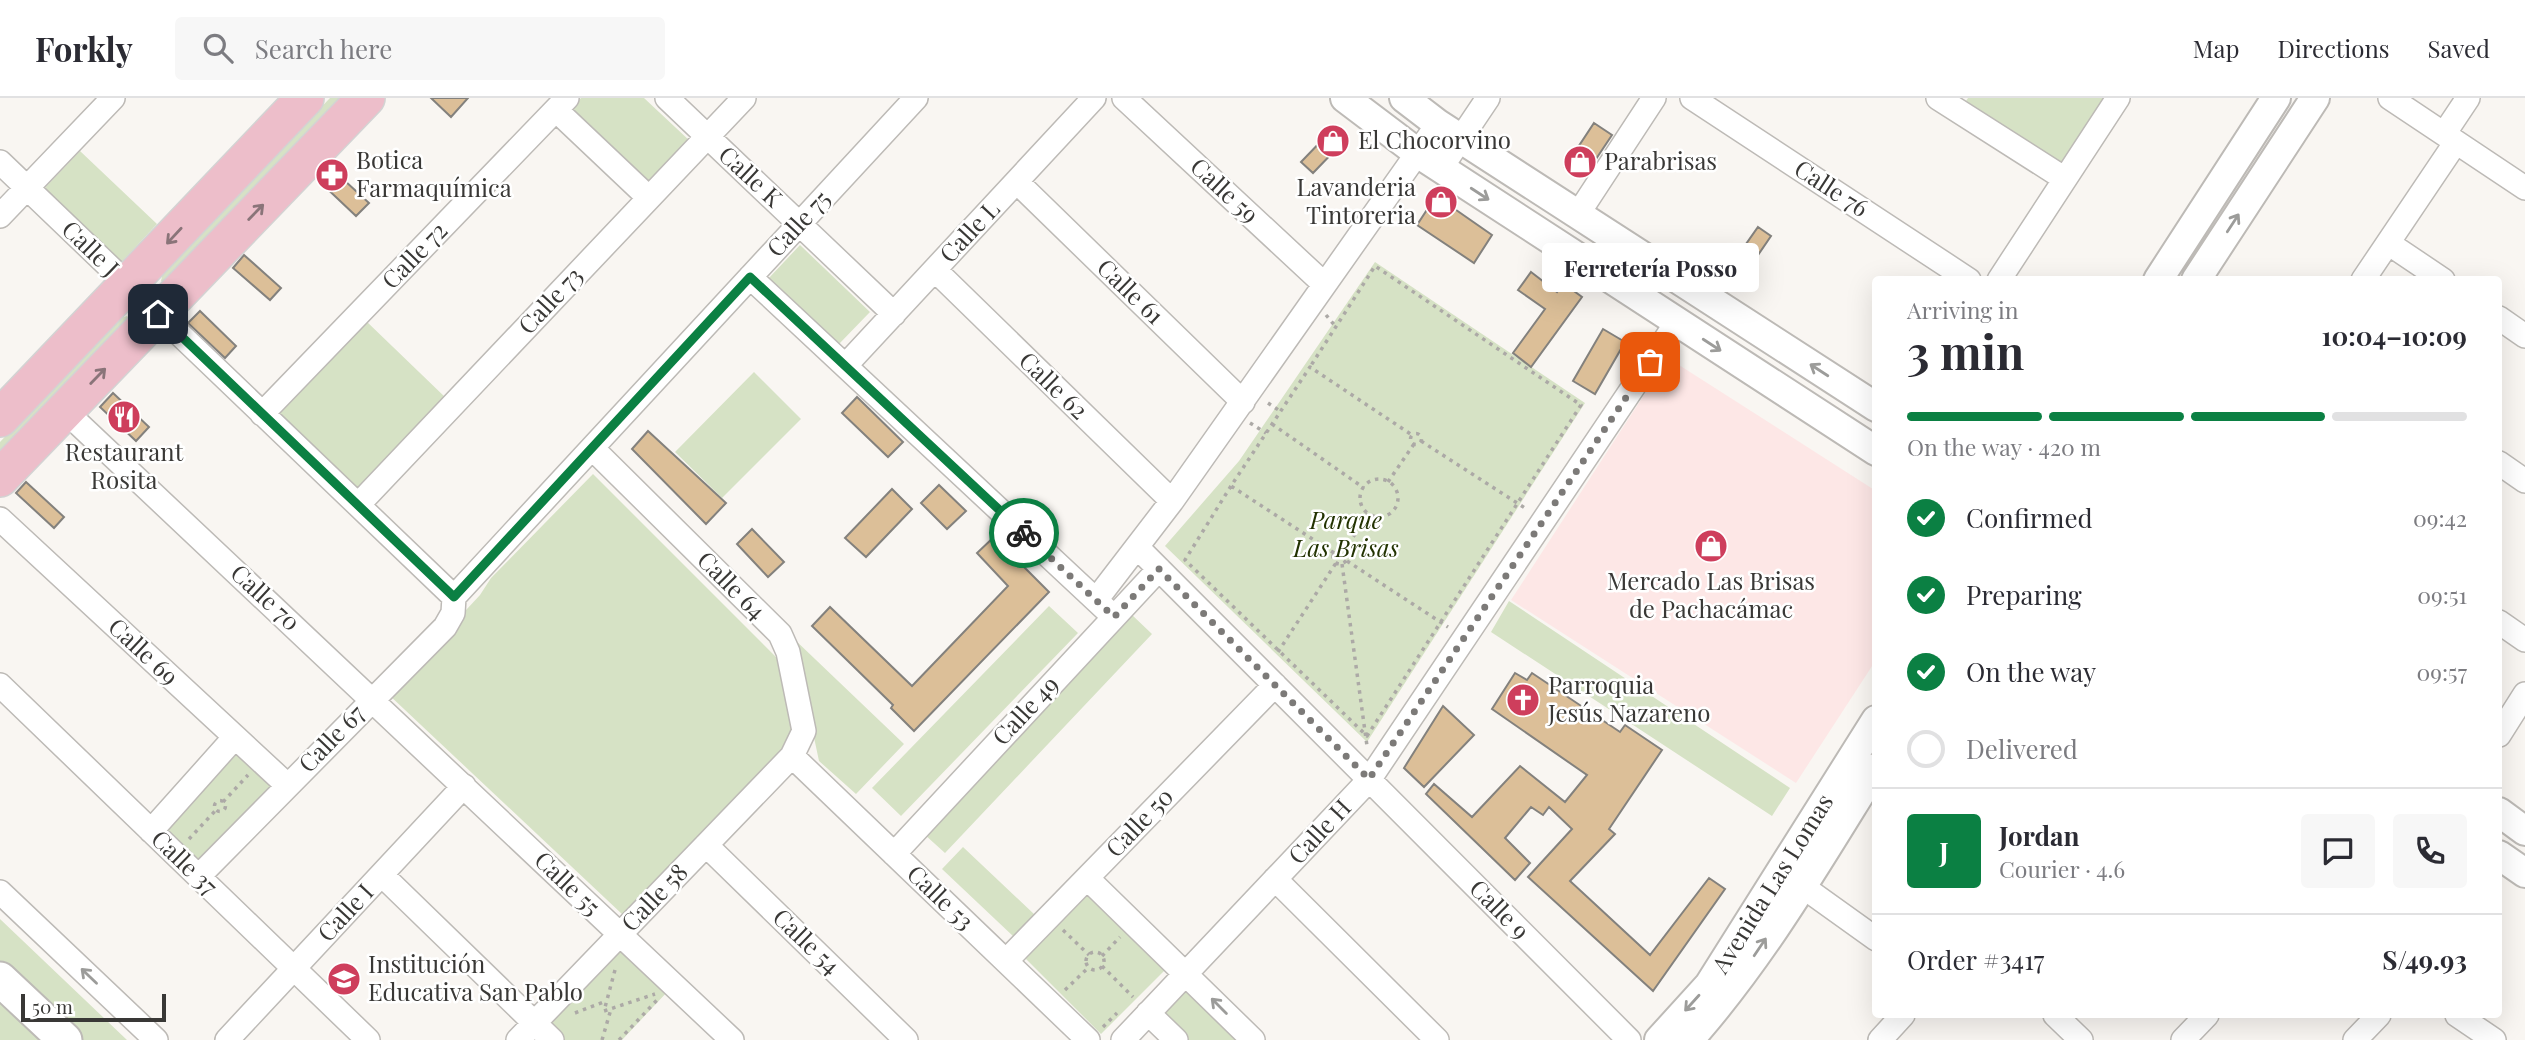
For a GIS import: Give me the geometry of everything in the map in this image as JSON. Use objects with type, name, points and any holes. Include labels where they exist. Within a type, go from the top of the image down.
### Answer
[{"type":"main road","points":[[0,418],[305,98]]},
{"type":"main road","points":[[0,478],[366,98]]},
{"type":"main road","points":[[0,979],[65,1040]]},
{"type":"street","points":[[0,216],[113,98]]},
{"type":"street","name":"Calle K","points":[[667,98],[894,314]]},
{"type":"street","name":"Calle 73","points":[[358,505],[744,98]]},
{"type":"street","name":"Calle 75","points":[[454,597],[916,98]]},
{"type":"street","name":"Calle L","points":[[846,365],[1094,98]]},
{"type":"street","name":"Calle 59","points":[[1124,98],[1324,284]]},
{"type":"street","points":[[1345,98],[1430,161],[1872,448]]},
{"type":"street","points":[[1404,98],[1449,131],[1872,404]]},
{"type":"street","points":[[1096,600],[1172,501],[1324,284],[1430,161],[1449,131],[1488,98]]},
{"type":"street","points":[[1578,214],[1654,98]]},
{"type":"street","name":"Calle 76","points":[[1692,98],[1963,276]]},
{"type":"street","points":[[2002,276],[2118,98]]},
{"type":"street","points":[[2161,276],[2276,98]]},
{"type":"street","points":[[2199,276],[2315,98]]},
{"type":"street","points":[[2390,98],[2525,188]]},
{"type":"street","points":[[2366,276],[2450,138],[2468,98]]},
{"type":"street","points":[[1949,101],[2065,179]]},
{"type":"street","points":[[561,104],[649,198]]},
{"type":"street","name":"Calle 72","points":[[262,414],[561,104]]},
{"type":"street","name":"Calle J","points":[[0,162],[454,597]]},
{"type":"street","name":"Calle 61","points":[[1017,182],[1243,402]]},
{"type":"street","points":[[2388,243],[2436,276]]},
{"type":"street","name":"Calle 62","points":[[934,270],[1172,501]]},
{"type":"street","points":[[750,277],[1114,617]]},
{"type":"street","points":[[2502,320],[2525,335]]},
{"type":"street","name":"Calle H","points":[[1122,1040],[1141,1005],[1186,973],[1369,779],[1676,322]]},
{"type":"street","name":"Calle 70","points":[[65,411],[464,786]]},
{"type":"street","name":"Calle 64","points":[[592,448],[780,634],[788,652],[804,731],[792,756]]},
{"type":"street","points":[[2502,465],[2525,481]]},
{"type":"street","name":"Calle 69","points":[[0,519],[287,785]]},
{"type":"street","name":"Calle 9","points":[[1138,548],[1629,1040]]},
{"type":"street","name":"Calle 49","points":[[894,854],[1159,569]]},
{"type":"street","name":"Calle 67","points":[[199,876],[445,627],[453,612],[454,597]]},
{"type":"street","points":[[2502,624],[2525,640]]},
{"type":"street","name":"Calle 37","points":[[0,685],[368,1040]]},
{"type":"street","name":"Calle 50","points":[[1006,961],[1275,685]]},
{"type":"street","points":[[2502,730],[2525,694]]},
{"type":"street","name":"Avenida Las Lomas","points":[[1660,1040],[1709,985],[1872,726]]},
{"type":"street","points":[[150,831],[235,737]]},
{"type":"street","name":"Calle 58","points":[[517,1040],[622,936],[792,756]]},
{"type":"street","name":"Calle 53","points":[[792,756],[1006,961],[1091,1029]]},
{"type":"street","name":"Avenida Las Lomas","points":[[1689,1040],[1723,1002],[1802,886],[1872,774]]},
{"type":"street","name":"Calle I","points":[[227,1040],[464,786]]},
{"type":"street","name":"Calle 55","points":[[464,786],[732,1040]]},
{"type":"street","points":[[2502,814],[2525,831]]},
{"type":"street","name":"Calle 54","points":[[706,845],[906,1040]]},
{"type":"street","points":[[2502,857],[2525,873]]},
{"type":"street","points":[[382,874],[552,1040]]},
{"type":"street","points":[[1087,878],[1253,1040]]},
{"type":"street","points":[[1275,879],[1437,1040]]},
{"type":"street","points":[[1802,886],[1872,936]]},
{"type":"street","points":[[0,891],[156,1040]]},
{"type":"street","points":[[1141,1005],[1176,1040]]},
{"type":"street","points":[[1880,1040],[1900,1018]]},
{"type":"street","points":[[2057,1018],[2072,1037]]},
{"type":"street","points":[[2183,1040],[2204,1018]]},
{"type":"street","points":[[2355,1040],[2376,1018]]},
{"type":"street","points":[[2461,1018],[2494,1040]]},
{"type":"path","points":[[1376,266],[1581,405],[1367,736],[1277,652],[1185,560],[1376,266]]},
{"type":"path","points":[[1310,367],[1412,435],[1419,434],[1422,441],[1543,520]]},
{"type":"path","points":[[1272,424],[1364,488]]},
{"type":"path","points":[[1412,435],[1410,440],[1414,444]]},
{"type":"path","points":[[1388,482],[1414,444],[1422,441]]},
{"type":"path","points":[[1376,480],[1388,482],[1396,491],[1394,509],[1378,517],[1368,514],[1361,503],[1364,488],[1376,480]]},
{"type":"path","points":[[1231,486],[1334,553],[1344,551],[1368,514]]},
{"type":"path","points":[[1344,551],[1347,561],[1464,637]]},
{"type":"path","points":[[1277,652],[1336,563],[1334,553]]},
{"type":"path","points":[[1336,563],[1347,561]]},
{"type":"path","points":[[1342,564],[1367,736],[1369,779]]},
{"type":"path","points":[[183,845],[216,810],[216,803],[223,802],[255,768]]},
{"type":"path","points":[[1056,924],[1089,955]]},
{"type":"path","points":[[1124,933],[1102,956],[1102,966],[1141,1005]]},
{"type":"path","points":[[619,1040],[666,991],[604,1012],[622,936]]},
{"type":"path","points":[[1089,955],[1097,953],[1102,956]]},
{"type":"path","points":[[1089,955],[1086,962],[1089,967],[1097,970],[1102,966]]},
{"type":"path","points":[[1064,991],[1089,967]]},
{"type":"path","points":[[1055,982],[1074,1000]]},
{"type":"path","points":[[1141,1005],[1142,987]]},
{"type":"path","points":[[1091,1029],[1102,1028],[1141,1005]]},
{"type":"path","points":[[602,1040],[611,1009]]},
{"type":"shaded area","name":"Mercado Las Brisas de Pachacámac","points":[[1668,358],[1872,488],[1872,666],[1796,783],[1511,600]]},
{"type":"green space","points":[[330,98],[352,98],[166,285],[161,281],[163,272]]},
{"type":"green space","points":[[581,98],[644,98],[691,142],[642,193],[563,118]]},
{"type":"green space","points":[[1968,98],[2110,98],[2064,166],[1966,101]]},
{"type":"green space","points":[[80,151],[157,224],[117,267],[39,194]]},
{"type":"green space","points":[[800,245],[870,312],[838,345],[768,279]]},
{"type":"green space","name":"Parque Las Brisas","points":[[1375,262],[1585,403],[1367,742],[1165,546],[1239,461]]},
{"type":"green space","points":[[127,316],[131,321],[0,465],[0,442],[117,319]]},
{"type":"green space","points":[[365,320],[447,399],[356,491],[276,413]]},
{"type":"green space","points":[[754,372],[801,419],[722,498],[675,452]]},
{"type":"green space","points":[[593,474],[777,658],[795,733],[790,743],[623,915],[388,694],[480,595],[491,578]]},
{"type":"green space","points":[[1509,601],[1790,788],[1772,816],[1491,632]]},
{"type":"green space","points":[[1049,606],[1078,633],[901,816],[872,788]]},
{"type":"green space","points":[[1131,614],[1152,634],[945,853],[924,834]]},
{"type":"green space","points":[[793,638],[904,744],[856,794],[819,761]]},
{"type":"green space","points":[[239,752],[275,786],[200,865],[164,831]]},
{"type":"green space","points":[[963,847],[1035,915],[1014,937],[942,869]]},
{"type":"green space","points":[[1086,889],[1167,968],[1101,1034],[1021,954]]},
{"type":"green space","points":[[0,919],[127,1040],[77,1040],[0,968]]},
{"type":"green space","points":[[620,944],[669,990],[622,1040],[563,1040],[545,1023]]},
{"type":"green space","points":[[0,989],[54,1040],[0,1040]]},
{"type":"green space","points":[[1185,991],[1236,1040],[1184,1040],[1160,1017]]},
{"type":"building","points":[[431,98],[468,98],[451,117]]},
{"type":"building","points":[[1594,123],[1612,135],[1588,171],[1578,175],[1565,167]]},
{"type":"building","points":[[1329,133],[1341,144],[1313,173],[1301,162]]},
{"type":"building","points":[[332,169],[369,203],[356,216],[320,182]]},
{"type":"building","points":[[1436,196],[1492,235],[1474,263],[1417,225]]},
{"type":"building","points":[[1758,227],[1771,236],[1741,280],[1727,271]]},
{"type":"building","points":[[244,255],[281,288],[270,300],[233,268]]},
{"type":"building","points":[[1531,272],[1557,292],[1563,283],[1582,297],[1531,367],[1513,353],[1545,309],[1518,290]]},
{"type":"building","points":[[200,311],[236,346],[225,358],[188,323]]},
{"type":"building","points":[[1603,329],[1625,342],[1595,394],[1573,381]]},
{"type":"building","name":"Restaurant Rosita","points":[[113,393],[149,427],[136,441],[100,407]]},
{"type":"building","points":[[857,397],[903,442],[888,457],[842,413]]},
{"type":"building","points":[[648,431],[726,503],[706,524],[632,449]]},
{"type":"building","points":[[26,482],[64,517],[54,528],[16,493]]},
{"type":"building","points":[[939,485],[966,511],[947,529],[921,503]]},
{"type":"building","points":[[892,489],[912,509],[866,557],[845,538]]},
{"type":"building","points":[[752,529],[784,562],[768,577],[737,544]]},
{"type":"building","points":[[994,537],[1049,592],[914,731],[891,708],[893,705],[812,626],[830,607],[912,686],[1008,586],[977,553]]},
{"type":"building","points":[[1515,673],[1527,680],[1532,673],[1620,732],[1625,725],[1662,750],[1609,829],[1615,834],[1570,881],[1650,955],[1709,878],[1725,889],[1653,991],[1528,877],[1572,829],[1549,807],[1543,815],[1531,807],[1505,838],[1530,863],[1515,880],[1426,794],[1434,784],[1472,817],[1520,766],[1565,802],[1587,775],[1492,709]]},
{"type":"building","points":[[1443,706],[1474,735],[1424,787],[1404,768]]},
{"type":"way so far","points":[[1024,533],[1114,617],[1159,569],[1369,779],[1650,362]]},
{"type":"place","name":"El Chocorvino","points":[[1333,141]]},
{"type":"place","name":"Parabrisas","points":[[1580,162]]},
{"type":"place","name":"Botica Farmaquímica","points":[[332,175]]},
{"type":"place","name":"Lavanderia Tintoreria","points":[[1441,202]]},
{"type":"place","name":"Ferretería Posso","points":[[1650,362]]},
{"type":"place","name":"Restaurant Rosita","points":[[124,417]]},
{"type":"place","name":"Mercado Las Brisas de Pachacámac","points":[[1711,546]]},
{"type":"place","name":"Parroquia Jesús Nazareno","points":[[1523,700]]},
{"type":"place","name":"Institución Educativa San Pablo","points":[[344,979]]},
{"type":"route","points":[[158,314],[454,597],[750,277],[1024,533]]}]
